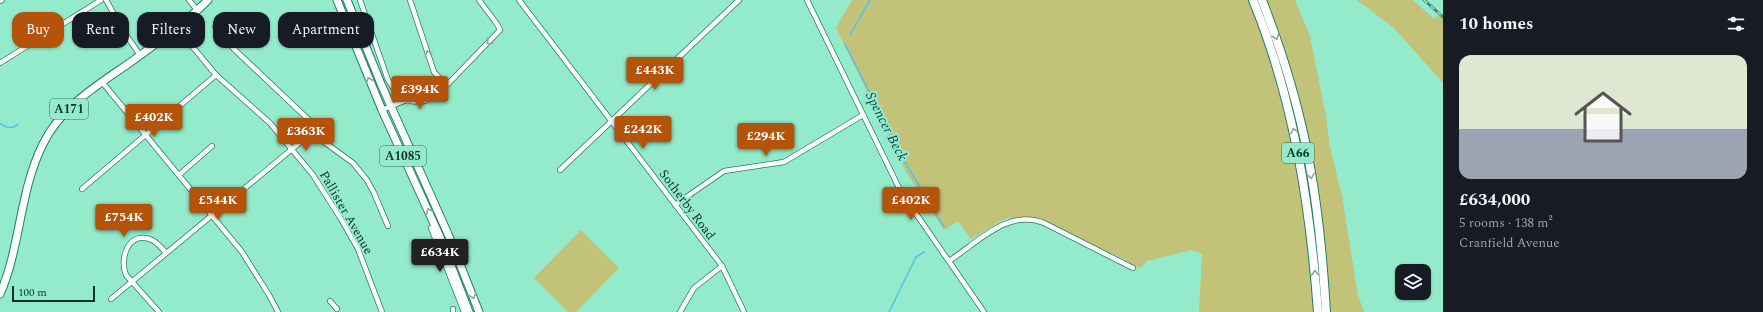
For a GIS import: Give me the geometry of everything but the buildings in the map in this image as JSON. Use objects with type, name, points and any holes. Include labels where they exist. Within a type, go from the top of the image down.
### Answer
[{"type":"highway","name":"A66","points":[[1253,0],[1275,58],[1296,142],[1310,224],[1318,312]]},
{"type":"highway","name":"A66","points":[[1262,0],[1289,80],[1310,166],[1320,238],[1326,312]]},
{"type":"main road","name":"A171","points":[[198,11],[208,0]]},
{"type":"main road","name":"A1085","points":[[337,0],[382,110],[440,237],[469,312]]},
{"type":"main road","name":"A1085","points":[[347,0],[394,105],[479,312]]},
{"type":"main road","name":"A171","points":[[0,294],[12,261],[22,204],[32,172],[43,143],[52,128],[72,105],[151,48]]},
{"type":"street","points":[[0,63],[102,0]]},
{"type":"street","points":[[106,0],[124,32],[140,56]]},
{"type":"street","points":[[189,0],[198,11]]},
{"type":"street","points":[[360,0],[388,80],[394,89]]},
{"type":"street","points":[[410,0],[434,72],[443,82],[448,84],[500,30],[480,0]]},
{"type":"street","name":"Sotherby Road","points":[[519,0],[722,266],[744,312]]},
{"type":"street","points":[[560,170],[739,0]]},
{"type":"street","points":[[807,0],[901,192],[984,312]]},
{"type":"street","name":"Pallister Avenue","points":[[194,48],[216,75],[270,123],[313,175],[358,249],[382,312]]},
{"type":"street","points":[[234,48],[310,121],[315,130],[316,136],[353,163],[367,180],[388,226]]},
{"type":"street","points":[[82,188],[216,75]]},
{"type":"street","points":[[102,82],[242,252],[278,312]]},
{"type":"street","points":[[382,110],[409,100],[430,101],[442,91]]},
{"type":"street","points":[[397,93],[409,100]]},
{"type":"street","points":[[675,205],[724,171],[784,162],[863,115]]},
{"type":"street","points":[[111,299],[315,130]]},
{"type":"street","points":[[179,175],[212,146]]},
{"type":"street","points":[[949,261],[1001,225],[1015,220],[1029,220],[1044,224],[1133,268]]},
{"type":"street","points":[[431,228],[464,312]]},
{"type":"street","points":[[158,312],[126,275],[123,268],[123,259],[129,244],[136,239],[142,238],[151,240],[159,245],[166,253]]},
{"type":"street","points":[[680,312],[694,288],[722,266]]},
{"type":"street","points":[[330,301],[337,309]]},
{"type":"green space","points":[[852,0],[1250,0],[1278,85],[1292,137],[1306,224],[1315,312],[1199,312],[1202,254],[1192,250],[1147,261],[1142,267],[1139,268],[1118,256],[1024,217],[1006,218],[971,239],[958,221],[944,230],[906,172],[836,28]]},
{"type":"green space","points":[[1266,0],[1295,0],[1310,36],[1326,116],[1330,147],[1342,196],[1358,295],[1364,312],[1330,312],[1323,232],[1302,114],[1280,38]]},
{"type":"green space","points":[[1357,0],[1413,0],[1434,19],[1439,14],[1443,18],[1443,83],[1394,28]]},
{"type":"green space","points":[[581,230],[619,268],[576,312],[568,312],[534,278]]},
{"type":"waterway","points":[[850,35],[870,0]]},
{"type":"waterway","name":"Spencer Beck","points":[[845,44],[906,164],[944,227]]},
{"type":"waterway","points":[[0,123],[9,128],[18,124]]},
{"type":"waterway","name":"Spencer Beck","points":[[889,312],[916,257],[924,252]]},
{"type":"railway","points":[[1424,0],[1443,17]]}]
